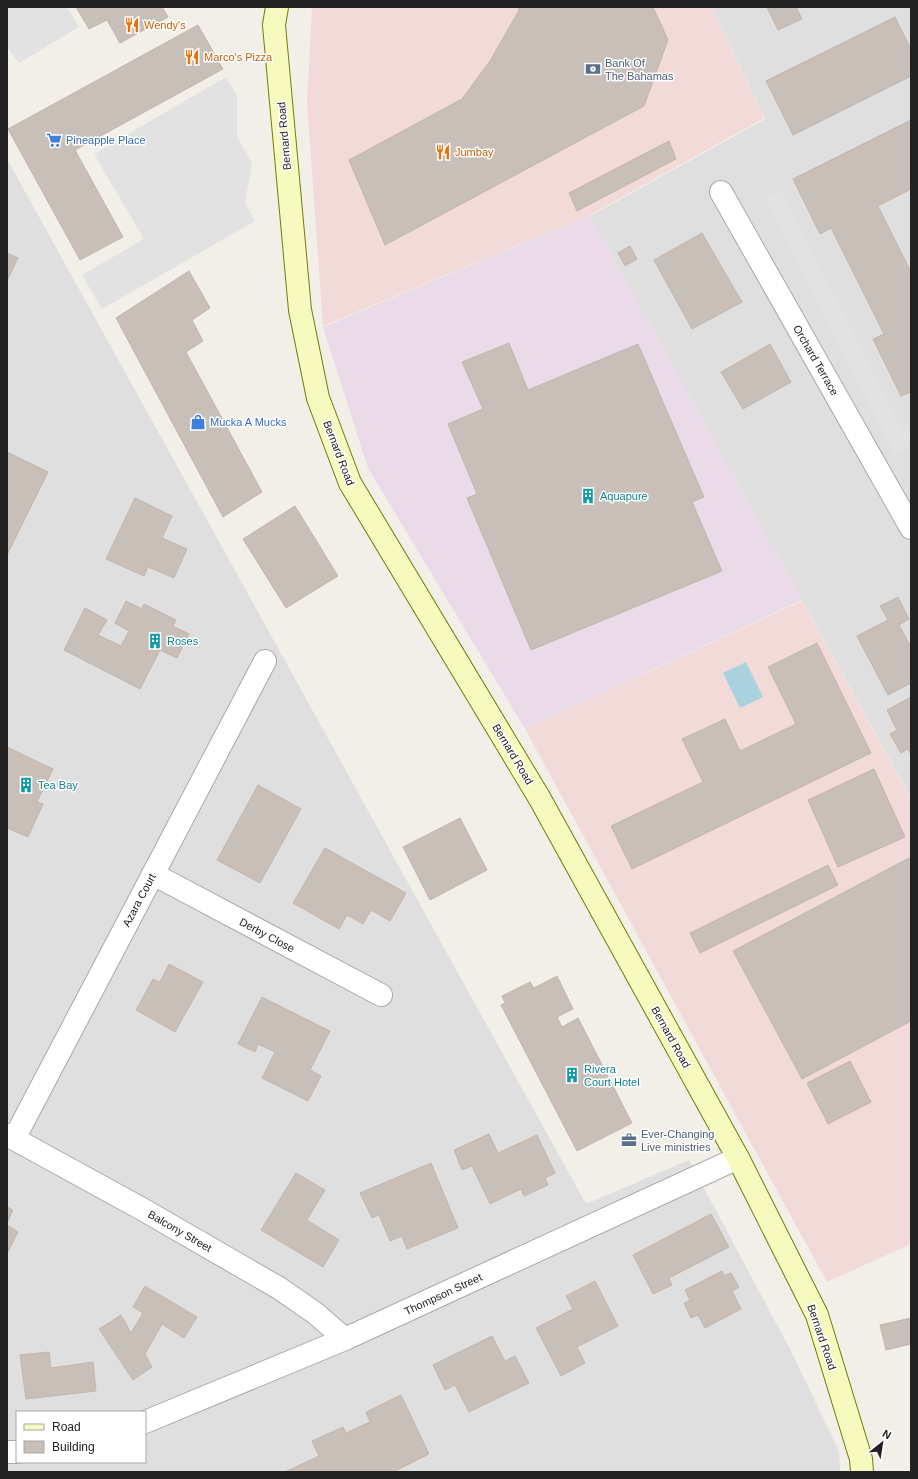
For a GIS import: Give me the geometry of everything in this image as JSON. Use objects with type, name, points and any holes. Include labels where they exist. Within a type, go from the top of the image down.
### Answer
[{"type":"main road","name":"Bernard Road","points":[[277,7],[274,25],[300,310],[318,398],[350,483],[540,799],[738,1158],[817,1315],[861,1459],[862,1472]]},
{"type":"street","name":"Orchard Terrace","points":[[721,192],[911,528]]},
{"type":"street","name":"Azara Court","points":[[10,1137],[153,874],[264,661]]},
{"type":"street","name":"Derby Close","points":[[153,874],[381,995]]},
{"type":"street","name":"Balcony Street","points":[[10,1137],[142,1209],[279,1288],[315,1313],[344,1339]]},
{"type":"street","name":"Thompson Street","points":[[146,1422],[344,1339],[738,1158]]},
{"type":"shaded area","points":[[7,7],[67,7],[79,27],[19,63],[7,47]]},
{"type":"shaded area","points":[[312,7],[711,7],[764,118],[590,215],[323,326],[307,103]]},
{"type":"shaded area","points":[[711,7],[911,7],[911,798],[590,216],[765,119]]},
{"type":"shaded area","points":[[226,77],[237,96],[237,137],[252,163],[245,203],[255,221],[102,309],[82,275],[144,239],[94,154]]},
{"type":"shaded area","points":[[7,159],[586,1204],[689,1160],[791,1351],[839,1451],[840,1472],[7,1472]]},
{"type":"shaded area","points":[[781,190],[903,432],[911,428],[911,444],[894,453],[765,198]]},
{"type":"shaded area","points":[[590,215],[802,600],[525,729],[368,468],[323,327]]},
{"type":"shaded area","points":[[802,601],[911,799],[911,1244],[827,1282],[525,729]]},
{"type":"water","points":[[746,662],[763,697],[740,708],[723,673]]},
{"type":"building","name":"Wendy's","points":[[76,7],[162,7],[168,17],[120,43],[107,20],[89,29]]},
{"type":"building","points":[[519,7],[653,7],[668,40],[644,106],[385,245],[349,160],[462,99],[490,61],[518,12]]},
{"type":"building","points":[[767,7],[796,7],[802,19],[778,30]]},
{"type":"building","points":[[895,17],[911,49],[911,76],[793,135],[766,81]]},
{"type":"building","name":"Pineapple Place","points":[[198,25],[223,69],[75,150],[123,237],[80,260],[8,129]]},
{"type":"building","points":[[911,120],[911,189],[878,206],[911,272],[911,392],[901,396],[873,339],[884,334],[831,228],[820,234],[793,179]]},
{"type":"building","points":[[669,141],[676,159],[577,211],[569,193]]},
{"type":"building","points":[[702,233],[742,302],[692,329],[654,260]]},
{"type":"building","points":[[630,246],[637,259],[625,266],[618,253]]},
{"type":"building","points":[[7,253],[18,258],[7,281]]},
{"type":"building","name":"Mucka A Mucks","points":[[189,271],[210,308],[192,320],[203,341],[186,352],[262,492],[223,517],[116,318]]},
{"type":"building","name":"Aquapure","points":[[509,343],[528,390],[638,344],[704,497],[692,502],[722,571],[531,650],[467,498],[477,494],[448,424],[483,409],[462,362]]},
{"type":"building","points":[[770,344],[791,382],[743,409],[721,372]]},
{"type":"building","points":[[7,452],[48,472],[7,555]]},
{"type":"building","points":[[135,498],[172,516],[162,538],[187,549],[174,578],[148,567],[144,576],[106,559]]},
{"type":"building","points":[[295,506],[338,576],[286,608],[243,539]]},
{"type":"building","points":[[898,597],[909,619],[899,625],[911,647],[911,683],[888,695],[857,636],[888,620],[880,606]]},
{"type":"building","name":"Roses","points":[[126,601],[142,609],[144,604],[176,620],[173,626],[189,634],[177,658],[160,650],[140,689],[64,650],[85,608],[107,620],[98,635],[121,646],[129,631],[115,623]]},
{"type":"building","points":[[817,643],[871,753],[632,869],[611,826],[703,782],[682,739],[725,719],[740,751],[796,724],[768,667]]},
{"type":"building","points":[[911,697],[911,755],[908,749],[901,753],[890,734],[897,730],[887,710]]},
{"type":"building","name":"Tea Bay","points":[[7,747],[53,769],[37,802],[43,804],[28,837],[7,828]]},
{"type":"building","points":[[874,769],[905,837],[838,867],[808,800]]},
{"type":"building","points":[[258,785],[301,809],[260,883],[217,860]]},
{"type":"building","points":[[460,818],[487,870],[430,900],[403,847]]},
{"type":"building","points":[[325,848],[406,893],[390,921],[371,910],[363,924],[347,915],[339,929],[293,903]]},
{"type":"building","points":[[909,858],[911,862],[911,1021],[802,1079],[733,951]]},
{"type":"building","points":[[828,865],[838,885],[700,953],[690,933]]},
{"type":"building","points":[[169,964],[203,982],[175,1032],[136,1010],[153,979],[160,982]]},
{"type":"building","name":"Rivera Court Hotel","points":[[557,976],[573,1009],[557,1017],[562,1027],[578,1018],[632,1123],[577,1151],[501,1005],[505,1003],[502,996],[530,982],[534,988]]},
{"type":"building","points":[[262,997],[330,1031],[310,1070],[321,1076],[308,1101],[262,1078],[275,1052],[258,1044],[255,1052],[238,1044]]},
{"type":"building","points":[[850,1061],[871,1102],[828,1124],[807,1083]]},
{"type":"building","points":[[489,1134],[498,1153],[537,1135],[555,1173],[545,1178],[548,1185],[524,1196],[521,1189],[490,1204],[472,1166],[462,1170],[454,1150]]},
{"type":"building","points":[[431,1163],[458,1228],[407,1249],[402,1236],[390,1241],[379,1215],[372,1218],[360,1193]]},
{"type":"building","points":[[296,1173],[325,1190],[307,1220],[339,1240],[323,1267],[261,1230]]},
{"type":"building","points":[[7,1207],[13,1210],[7,1223]]},
{"type":"building","points":[[711,1214],[729,1247],[669,1278],[672,1285],[653,1294],[633,1255]]},
{"type":"building","points":[[7,1225],[18,1232],[7,1254]]},
{"type":"building","points":[[722,1271],[724,1276],[731,1273],[739,1287],[732,1291],[741,1309],[705,1328],[698,1315],[691,1318],[684,1303],[690,1300],[685,1290]]},
{"type":"building","points":[[595,1281],[618,1326],[577,1347],[585,1363],[561,1376],[536,1328],[573,1309],[566,1296]]},
{"type":"building","points":[[145,1286],[197,1317],[184,1338],[162,1324],[145,1354],[152,1367],[133,1380],[99,1329],[121,1315],[131,1333],[143,1313],[133,1307]]},
{"type":"building","points":[[911,1318],[911,1344],[886,1350],[880,1325]]},
{"type":"building","points":[[492,1336],[505,1361],[515,1356],[529,1383],[469,1412],[455,1385],[445,1390],[433,1365]]},
{"type":"building","points":[[49,1352],[51,1368],[93,1362],[96,1391],[26,1399],[20,1355]]},
{"type":"building","points":[[401,1395],[429,1454],[395,1472],[285,1472],[319,1456],[312,1441],[343,1427],[346,1433],[370,1422],[366,1412]]},
{"type":"place","name":"Wendy's","points":[[132,25]]},
{"type":"place","name":"Marco's Pizza","points":[[192,57]]},
{"type":"place","name":"Bank Of The Bahamas","points":[[593,69]]},
{"type":"place","name":"Pineapple Place","points":[[54,140]]},
{"type":"place","name":"Jumbay","points":[[443,152]]},
{"type":"place","name":"Mucka A Mucks","points":[[198,422]]},
{"type":"place","name":"Aquapure","points":[[588,496]]},
{"type":"place","name":"Roses","points":[[155,641]]},
{"type":"place","name":"Tea Bay","points":[[26,785]]},
{"type":"place","name":"Rivera Court Hotel","points":[[572,1075]]},
{"type":"place","name":"Ever-Changing Live ministries","points":[[629,1140]]}]
